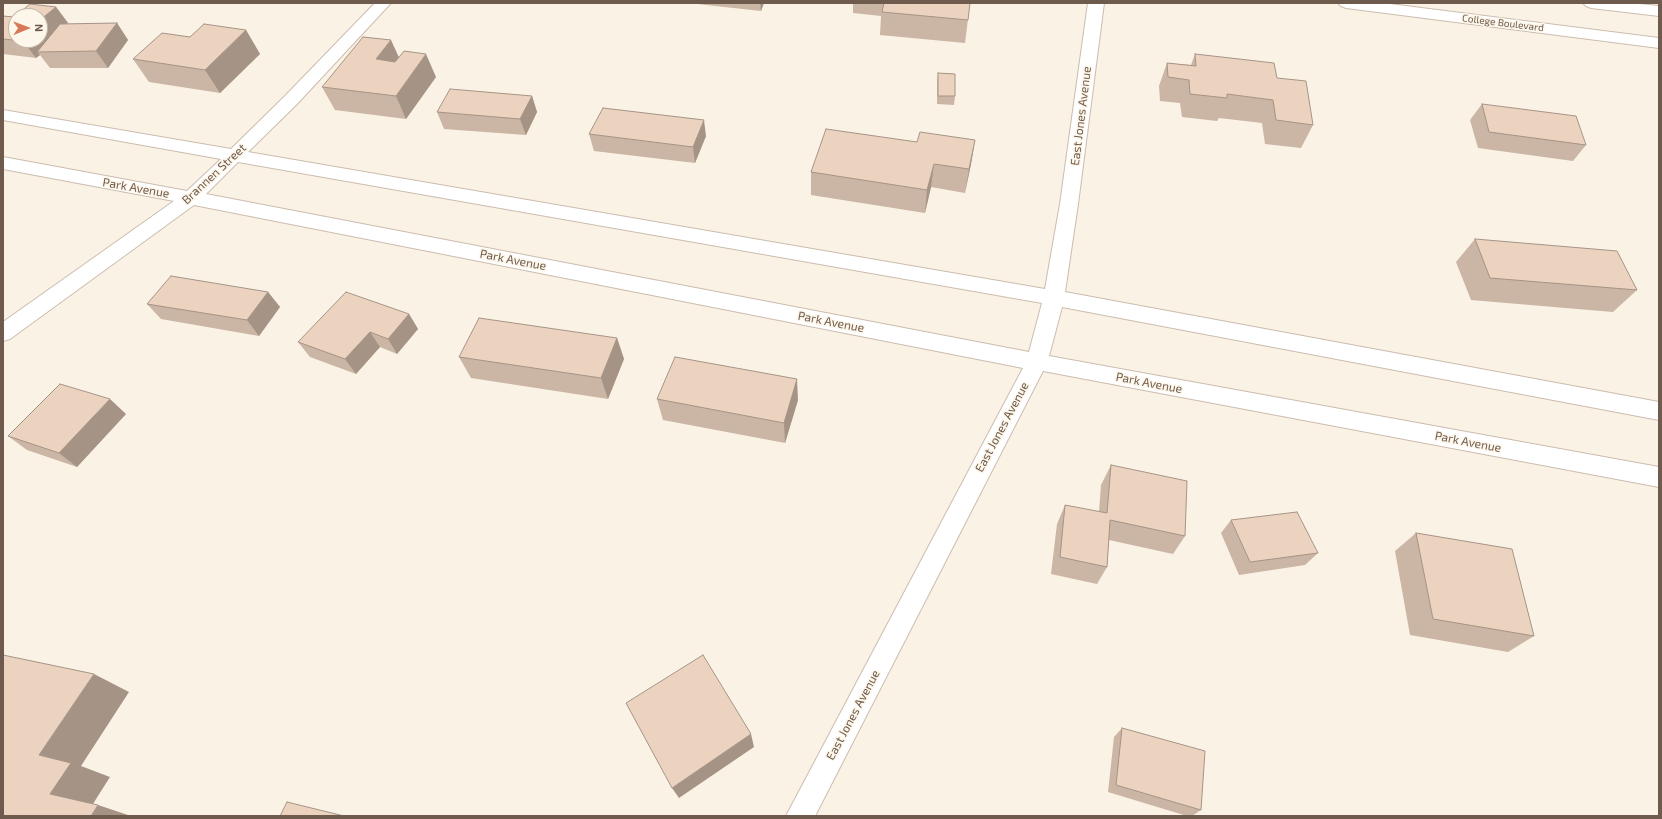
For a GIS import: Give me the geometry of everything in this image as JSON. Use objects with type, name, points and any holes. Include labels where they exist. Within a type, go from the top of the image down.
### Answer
[{"type":"street","name":"Brannen Street","points":[[3,333],[191,198],[291,100],[383,3]]},
{"type":"street","name":"East Jones Avenue","points":[[800,816],[1037,362],[1054,298],[1069,204],[1096,3]]},
{"type":"street","name":"College Boulevard","points":[[1346,3],[1659,43]]},
{"type":"street","points":[[1591,3],[1659,11]]},
{"type":"street","points":[[3,115],[1054,298],[1659,411]]},
{"type":"street","name":"Park Avenue","points":[[3,163],[1037,362],[1659,477]]},
{"type":"building","points":[[884,3],[970,3],[968,20],[882,12]]},
{"type":"building","points":[[30,4],[56,7],[48,14],[48,8],[25,8]]},
{"type":"building","points":[[3,16],[8,16],[8,40],[3,39]]},
{"type":"building","points":[[117,23],[96,51],[37,52],[40,48],[48,48],[48,39],[60,24]]},
{"type":"building","points":[[204,24],[246,30],[205,70],[133,59],[162,33],[190,37]]},
{"type":"building","points":[[363,37],[391,40],[376,59],[395,62],[404,51],[426,54],[396,96],[322,87]]},
{"type":"building","points":[[1195,54],[1274,63],[1277,78],[1306,81],[1313,125],[1276,120],[1273,100],[1227,94],[1227,98],[1190,94],[1189,80],[1168,77],[1167,63],[1196,66]]},
{"type":"building","points":[[938,73],[955,74],[955,96],[938,96]]},
{"type":"building","points":[[450,89],[532,96],[520,119],[437,112]]},
{"type":"building","points":[[1482,104],[1576,116],[1586,145],[1489,132]]},
{"type":"building","points":[[603,108],[704,120],[693,147],[589,134]]},
{"type":"building","points":[[826,129],[917,142],[920,132],[975,140],[969,169],[934,164],[927,190],[811,172]]},
{"type":"building","points":[[1475,239],[1617,251],[1637,290],[1490,278]]},
{"type":"building","points":[[171,276],[268,292],[247,320],[147,304]]},
{"type":"building","points":[[346,292],[409,314],[388,339],[370,332],[345,359],[298,342]]},
{"type":"building","points":[[479,318],[617,338],[601,378],[459,357]]},
{"type":"building","points":[[675,357],[797,379],[784,423],[657,399]]},
{"type":"building","points":[[60,384],[110,399],[59,453],[8,436]]},
{"type":"building","points":[[1111,465],[1187,481],[1185,536],[1110,520],[1107,567],[1060,557],[1065,505],[1107,513]]},
{"type":"building","points":[[1297,512],[1318,553],[1250,562],[1231,520]]},
{"type":"building","points":[[1416,533],[1512,549],[1534,636],[1433,619]]},
{"type":"building","points":[[3,655],[94,674],[39,755],[71,763],[50,794],[98,805],[91,816],[3,816]]},
{"type":"building","points":[[703,655],[751,734],[672,788],[626,703]]},
{"type":"building","points":[[1122,728],[1205,751],[1201,810],[1116,785]]},
{"type":"building","points":[[287,802],[344,816],[280,816]]}]
